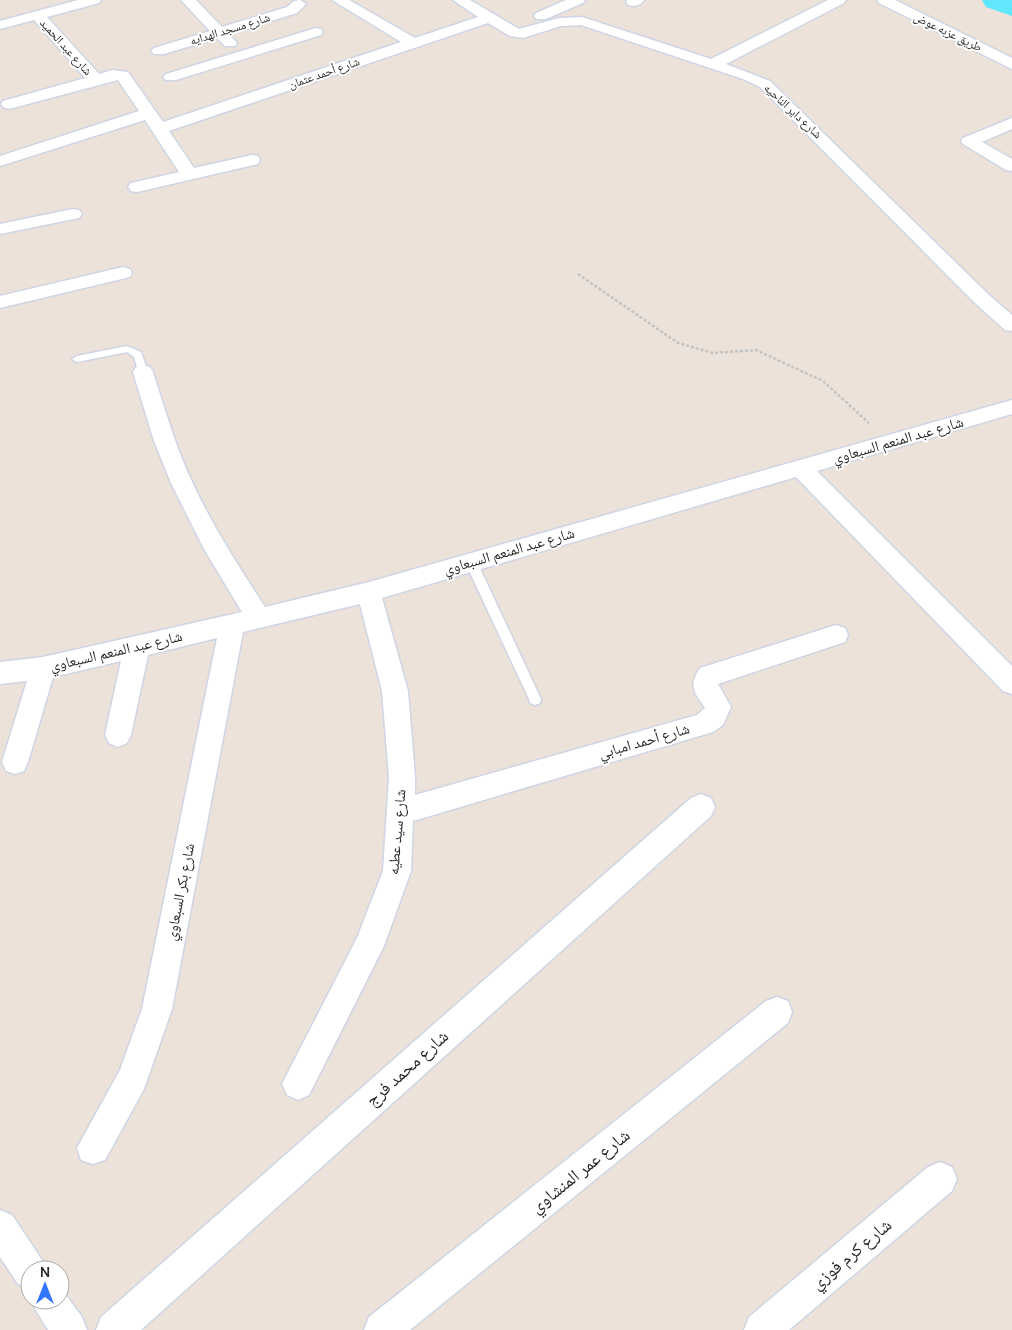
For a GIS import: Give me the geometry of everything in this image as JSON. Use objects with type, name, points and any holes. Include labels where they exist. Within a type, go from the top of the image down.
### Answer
[{"type":"street","points":[[0,25],[37,15],[50,5],[94,0]]},
{"type":"street","points":[[188,0],[242,55]]},
{"type":"street","points":[[278,0],[289,4],[299,4],[315,0]]},
{"type":"street","points":[[339,0],[413,43]]},
{"type":"street","name":"شارع داير الناحيه","points":[[460,0],[515,33],[523,34],[559,22],[582,21],[748,76],[765,84],[983,300],[1012,325]]},
{"type":"street","points":[[508,29],[578,0]]},
{"type":"street","points":[[713,64],[839,0]]},
{"type":"street","name":"طريق عزبه عوض","points":[[884,0],[1012,64]]},
{"type":"street","name":"شارع مسجد الهدايه","points":[[159,51],[292,10],[299,4]]},
{"type":"street","name":"شارع عبد الحميد","points":[[37,15],[95,79]]},
{"type":"street","name":"شارع أحمد عثمان","points":[[159,129],[489,18]]},
{"type":"street","points":[[171,77],[316,32]]},
{"type":"street","points":[[9,104],[112,74],[123,75],[190,175]]},
{"type":"street","points":[[0,161],[149,114]]},
{"type":"street","points":[[1012,123],[968,141],[1012,166]]},
{"type":"street","points":[[137,187],[252,160]]},
{"type":"street","points":[[0,229],[73,214]]},
{"type":"street","points":[[0,302],[122,273]]},
{"type":"street","points":[[144,372],[159,425],[173,464],[188,497],[224,564],[245,621]]},
{"type":"street","name":"شارع عبد المنعم السبعاوي","points":[[0,673],[43,668],[369,592],[1012,407]]},
{"type":"street","points":[[800,468],[1012,683]]},
{"type":"street","name":"شارع سيد عطيه","points":[[298,1084],[369,946],[397,871],[402,777],[395,691],[369,592]]},
{"type":"street","name":"شارع بكر السبعاوي","points":[[93,1148],[133,1078],[157,1009],[245,621]]},
{"type":"street","name":"شارع أحمد امبابي","points":[[400,812],[704,724],[714,717],[718,707],[706,689],[705,682],[709,676],[836,635]]},
{"type":"street","points":[[118,734],[137,647]]},
{"type":"street","points":[[15,762],[43,668]]},
{"type":"street","name":"شارع محمد فرج","points":[[114,1330],[701,807]]},
{"type":"street","name":"شارع عمر المنشاوي","points":[[382,1330],[777,1012]]},
{"type":"street","name":"شارع كرم فوزي","points":[[762,1330],[940,1178]]},
{"type":"street","points":[[0,1227],[22,1260]]},
{"type":"street","points":[[56,1310],[69,1330]]},
{"type":"lane","points":[[77,359],[127,349],[134,350],[138,354],[144,372]]},
{"type":"lane","points":[[471,562],[535,699]]},
{"type":"path","points":[[578,274],[678,343],[713,353],[756,350],[823,381],[890,442]]},
{"type":"waterway","points":[[998,0],[1012,6]]}]
